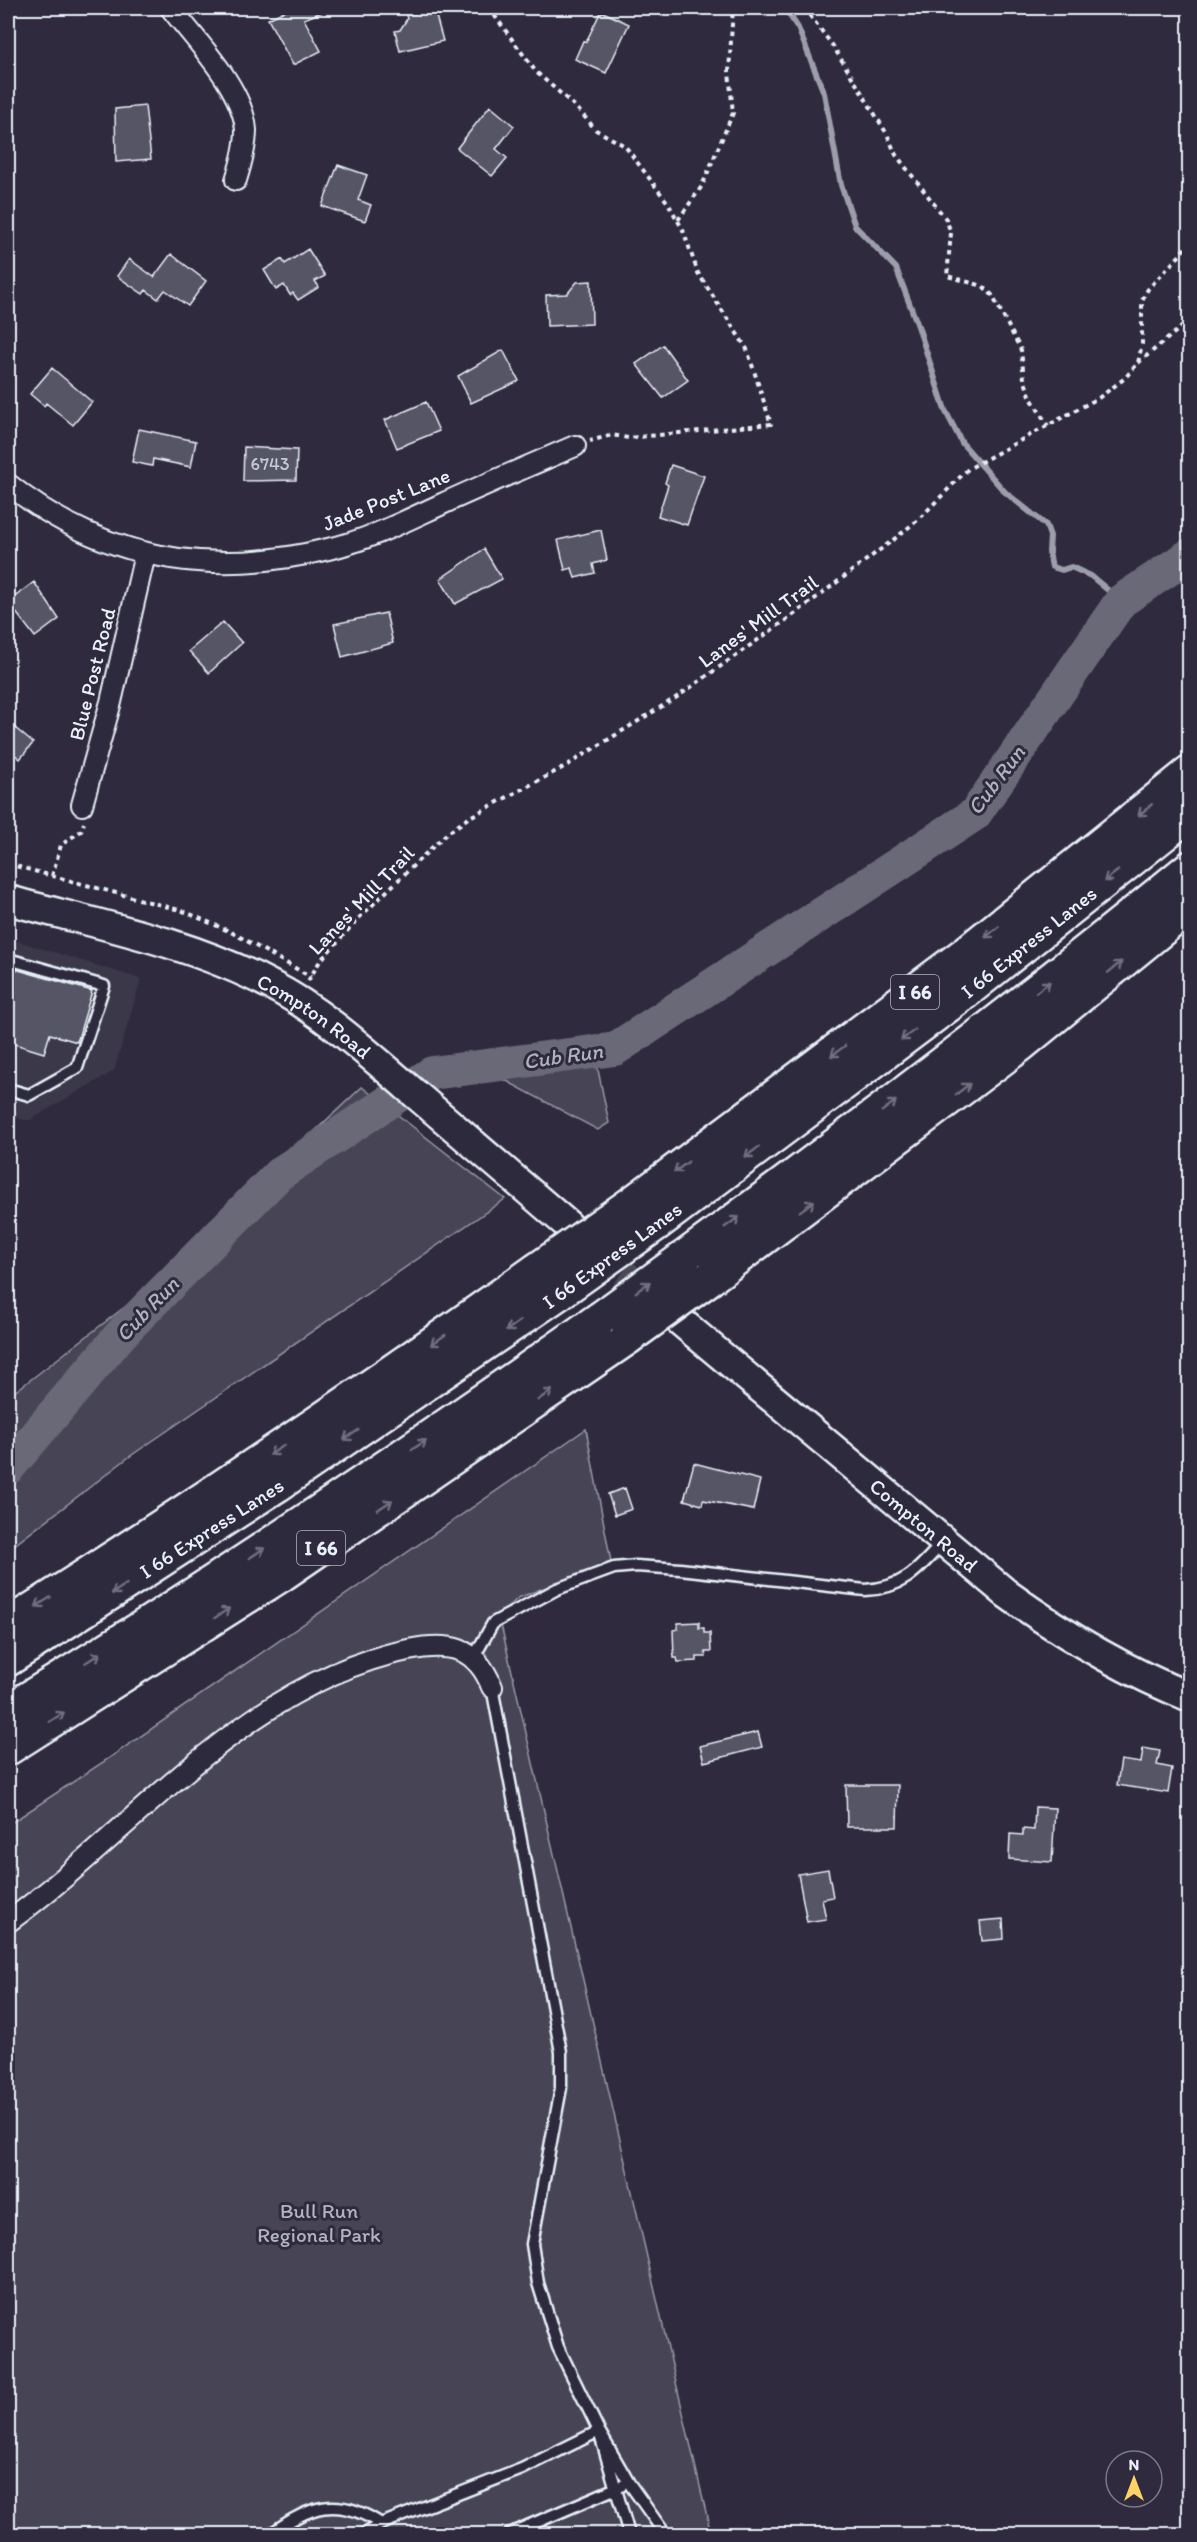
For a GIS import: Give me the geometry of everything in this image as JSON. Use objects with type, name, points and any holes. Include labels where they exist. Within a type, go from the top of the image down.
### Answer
[{"type":"highway","name":"I 66","points":[[8,1625],[374,1385],[549,1281],[646,1213],[1190,773]]},
{"type":"highway","name":"I 66 Express Lanes","points":[[646,1213],[960,996],[1190,813]]},
{"type":"highway","name":"I 66 Express Lanes","points":[[8,1711],[231,1570],[446,1427],[601,1318],[914,1088],[1190,868]]},
{"type":"highway","name":"I 66","points":[[8,1748],[292,1568],[627,1338],[1012,1051],[1190,906]]},
{"type":"highway","name":"I 66 Express Lanes","points":[[8,1659],[277,1485],[549,1281]]},
{"type":"street","points":[[171,8],[220,72],[243,114],[245,137],[243,157],[236,180]]},
{"type":"street","name":"Jade Post Lane","points":[[8,484],[29,501],[71,526],[112,544],[179,561],[231,563],[279,559],[330,549],[381,532],[575,446]]},
{"type":"street","name":"Blue Post Road","points":[[82,805],[111,702],[145,554]]},
{"type":"street","name":"Compton Road","points":[[8,900],[181,947],[304,989],[364,1051],[568,1225]]},
{"type":"street","name":"Compton Road","points":[[680,1321],[1007,1594],[1103,1657],[1154,1683],[1190,1697]]},
{"type":"street","points":[[8,1922],[74,1870],[217,1746],[301,1689],[362,1661],[419,1648],[453,1647],[474,1657],[482,1666],[492,1687]]},
{"type":"lane","points":[[8,959],[104,986],[77,1068],[29,1095],[8,1089]]},
{"type":"lane","points":[[474,1657],[493,1623],[557,1589],[614,1568],[636,1566],[680,1569],[865,1590],[885,1589],[908,1576],[943,1542]]},
{"type":"lane","points":[[492,1687],[561,2052],[561,2088],[532,2244],[538,2283],[558,2347],[599,2431],[629,2482],[665,2535]]},
{"type":"lane","points":[[599,2431],[629,2535]]},
{"type":"lane","points":[[364,2535],[381,2524],[522,2469],[599,2431]]},
{"type":"lane","points":[[509,2535],[629,2482]]},
{"type":"lane","points":[[271,2535],[295,2516],[312,2509],[350,2509],[366,2514],[381,2524]]},
{"type":"path","points":[[489,8],[536,72],[576,106],[596,130],[625,146],[668,203],[698,273],[747,349],[771,424],[628,438],[612,435],[575,446]]},
{"type":"path","points":[[677,220],[702,186],[733,113],[729,72],[733,8]]},
{"type":"path","points":[[804,8],[839,55],[887,134],[896,155],[946,219],[951,233],[947,276],[983,286],[992,295],[1021,350],[1024,379],[1031,398],[1048,426]]},
{"type":"path","points":[[1138,363],[1142,344],[1142,300],[1148,289],[1181,254],[1190,239]]},
{"type":"path","name":"Lanes' Mill Trail","points":[[304,989],[320,962],[359,918],[444,836],[468,818],[557,771],[677,697],[796,613],[897,537],[920,518],[968,469],[1100,398],[1190,320]]},
{"type":"path","points":[[52,876],[61,845],[81,831],[88,806],[82,805]]},
{"type":"path","points":[[8,864],[183,911],[231,932],[304,989]]},
{"type":"shaded area","points":[[8,938],[141,979],[114,1071],[30,1120],[8,1116]]},
{"type":"green space","points":[[592,1041],[609,1123],[598,1130],[486,1070]]},
{"type":"green space","points":[[362,1087],[505,1199],[129,1457],[8,1550],[8,1397],[135,1299]]},
{"type":"green space","name":"Bull Run Regional Park","points":[[586,1429],[611,1562],[518,1598],[499,1616],[711,2534],[8,2534],[8,1825],[109,1758]]},
{"type":"building","points":[[290,8],[330,9],[304,19],[321,51],[293,65],[268,19]]},
{"type":"building","points":[[434,9],[443,41],[400,51],[395,31],[400,30],[407,19],[406,15]]},
{"type":"building","points":[[601,11],[629,24],[606,73],[575,59]]},
{"type":"building","points":[[145,106],[151,159],[116,162],[115,109]]},
{"type":"building","points":[[490,106],[514,126],[496,149],[507,158],[492,176],[457,148]]},
{"type":"building","points":[[338,165],[367,175],[358,200],[371,205],[365,221],[322,206]]},
{"type":"building","points":[[308,249],[325,276],[315,281],[319,287],[298,300],[293,293],[290,295],[284,285],[276,290],[264,270],[282,259],[285,264]]},
{"type":"building","points":[[171,254],[206,281],[188,306],[165,290],[158,299],[146,290],[143,294],[117,276],[129,259],[154,277]]},
{"type":"building","points":[[591,281],[592,324],[547,326],[546,295],[567,294],[577,282]]},
{"type":"building","points":[[663,345],[688,380],[663,398],[636,364]]},
{"type":"building","points":[[503,350],[519,381],[471,403],[458,376]]},
{"type":"building","points":[[52,368],[92,402],[73,425],[46,403],[44,406],[30,394]]},
{"type":"building","points":[[426,402],[439,431],[397,448],[385,420]]},
{"type":"building","points":[[139,429],[196,441],[191,467],[153,459],[152,466],[132,462]]},
{"type":"building","points":[[244,447],[297,450],[296,480],[243,481]]},
{"type":"building","points":[[671,465],[704,476],[687,525],[658,516],[668,485],[665,483]]},
{"type":"building","points":[[601,530],[607,560],[593,564],[595,573],[575,578],[572,568],[565,570],[558,540]]},
{"type":"building","points":[[484,549],[502,579],[455,604],[440,579]]},
{"type":"building","points":[[34,582],[59,619],[35,637],[8,602]]},
{"type":"building","points":[[386,613],[393,643],[342,657],[334,624]]},
{"type":"building","points":[[223,622],[242,643],[209,673],[189,651]]},
{"type":"building","points":[[8,722],[33,743],[20,759],[8,749]]},
{"type":"building","points":[[8,967],[92,991],[77,1042],[50,1034],[44,1053],[8,1042]]},
{"type":"building","points":[[694,1463],[760,1480],[753,1510],[703,1500],[702,1505],[684,1500]]},
{"type":"building","points":[[625,1488],[632,1509],[615,1515],[608,1494]]},
{"type":"building","points":[[699,1622],[699,1628],[704,1628],[704,1633],[710,1633],[711,1652],[705,1652],[706,1657],[697,1657],[697,1661],[678,1662],[677,1658],[674,1658],[673,1630],[678,1629],[678,1623]]},
{"type":"building","points":[[758,1732],[762,1747],[704,1762],[700,1746]]},
{"type":"building","points":[[1143,1748],[1160,1751],[1157,1765],[1172,1768],[1168,1793],[1117,1785],[1121,1760],[1141,1763]]},
{"type":"building","points":[[846,1785],[898,1785],[897,1827],[847,1827]]},
{"type":"building","points":[[1035,1807],[1055,1808],[1052,1862],[1009,1859],[1010,1834],[1023,1835],[1023,1829],[1034,1830]]},
{"type":"building","points":[[828,1869],[833,1897],[822,1899],[826,1919],[807,1922],[798,1874]]},
{"type":"building","points":[[1003,1919],[1004,1939],[982,1941],[980,1921]]},
{"type":"waterway","points":[[785,8],[798,28],[824,93],[841,185],[855,226],[896,268],[918,326],[945,410],[962,443],[1005,492],[1046,525],[1050,536],[1049,552],[1052,567],[1062,570],[1071,567],[1091,576],[1121,601]]},
{"type":"waterway","name":"Cub Run","points":[[8,1468],[123,1332],[279,1174],[432,1073],[615,1049],[975,814],[1121,601],[1190,555]]},
{"type":"tunnel","points":[[591,1245],[658,1302]]}]
